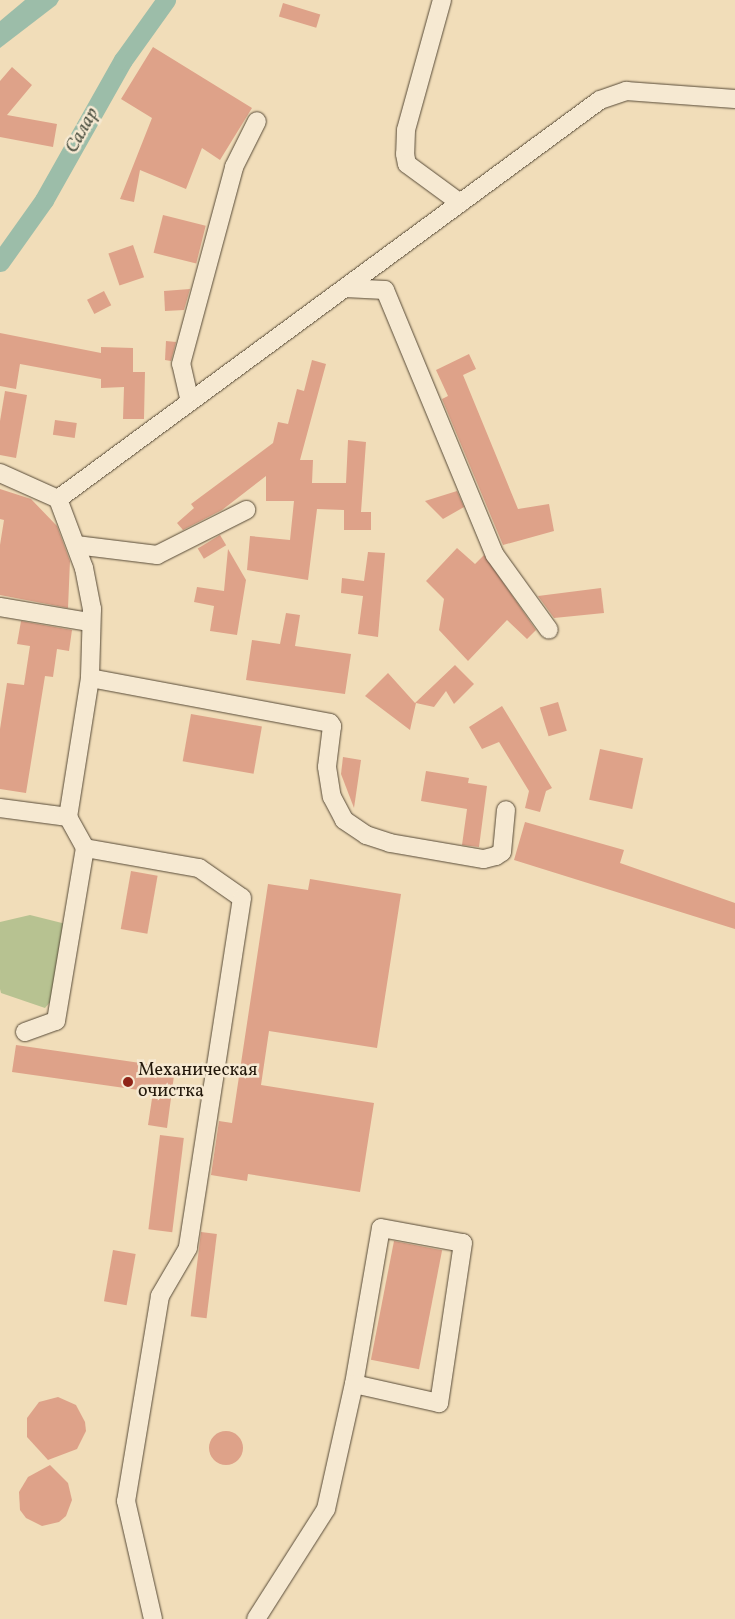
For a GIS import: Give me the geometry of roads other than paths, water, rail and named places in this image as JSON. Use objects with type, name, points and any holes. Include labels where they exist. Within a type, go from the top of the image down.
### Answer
[{"type":"street","points":[[442,0],[406,130],[405,154],[407,164],[460,203]]},
{"type":"street","points":[[58,499],[600,100],[626,91],[735,99]]},
{"type":"street","points":[[190,402],[181,364],[234,167],[258,121]]},
{"type":"street","points":[[344,288],[385,290],[495,555],[549,630]]},
{"type":"street","points":[[0,473],[58,499],[76,545],[92,609],[90,622],[93,657],[68,817],[85,848],[56,1021],[24,1032]]},
{"type":"street","points":[[76,545],[157,555],[246,510]]},
{"type":"street","points":[[0,607],[90,622]]},
{"type":"street","points":[[90,678],[330,723],[332,726],[327,767],[332,797],[344,820],[374,838],[490,858],[502,852],[506,810]]},
{"type":"street","points":[[0,808],[68,817]]},
{"type":"street","points":[[85,848],[199,868],[242,898],[188,1248],[160,1296],[126,1501],[153,1619]]},
{"type":"street","points":[[256,1619],[326,1509],[354,1384],[381,1228],[463,1243],[439,1403],[354,1384]]},
{"type":"waterway","name":"Салар","points":[[0,262],[44,200],[123,60],[166,0]]},
{"type":"place","name":"Механическая очистка","points":[[128,1082]]}]
